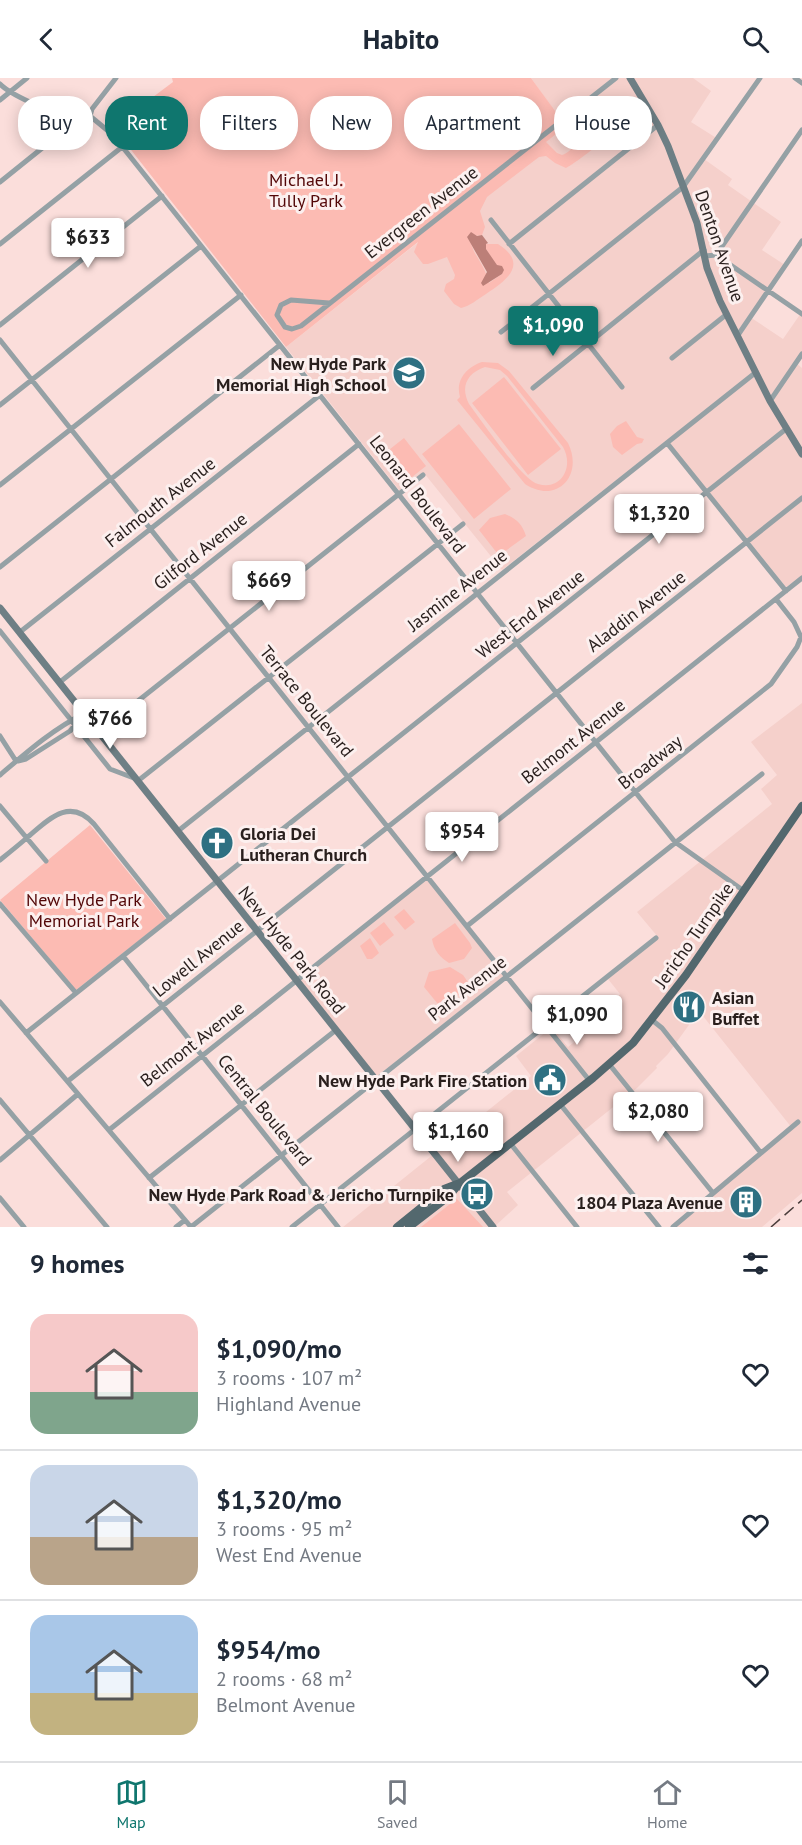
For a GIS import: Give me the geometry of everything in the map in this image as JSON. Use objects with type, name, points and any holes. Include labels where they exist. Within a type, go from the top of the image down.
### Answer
[{"type":"main road","name":"Denton Avenue","points":[[630,78],[658,125],[697,223],[712,281],[727,314],[755,373],[802,454]]},
{"type":"main road","name":"New Hyde Park Road","points":[[0,608],[86,713],[493,1227]]},
{"type":"main road","name":"Jericho Turnpike","points":[[409,1227],[633,1043],[686,975],[802,806]]},
{"type":"main road","name":"Jericho Turnpike","points":[[397,1227],[444,1189],[459,1184]]},
{"type":"street","points":[[0,100],[27,78]]},
{"type":"street","points":[[93,108],[116,78]]},
{"type":"street","name":"Evergreen Avenue","points":[[329,303],[291,300],[281,305],[278,315],[285,327],[296,328],[329,303],[616,78]]},
{"type":"street","points":[[501,332],[683,187],[760,78]]},
{"type":"street","points":[[795,78],[802,83]]},
{"type":"street","points":[[0,84],[18,97]]},
{"type":"street","points":[[509,244],[658,125]]},
{"type":"street","points":[[716,255],[802,130]]},
{"type":"street","points":[[0,182],[40,150]]},
{"type":"street","points":[[0,244],[118,150]]},
{"type":"street","name":"Leonard Boulevard","points":[[124,150],[675,842],[744,891]]},
{"type":"street","points":[[0,324],[162,196]]},
{"type":"street","points":[[491,220],[622,387]]},
{"type":"street","points":[[738,335],[802,242]]},
{"type":"street","points":[[0,405],[201,246]]},
{"type":"street","points":[[533,388],[704,253],[716,255],[802,314]]},
{"type":"street","points":[[0,485],[241,296]]},
{"type":"street","points":[[672,358],[727,314]]},
{"type":"street","name":"Terrace Boulevard","points":[[0,340],[589,1080]]},
{"type":"street","points":[[0,567],[280,345]]},
{"type":"street","points":[[770,401],[802,354]]},
{"type":"street","name":"Jasmine Avenue","points":[[178,831],[755,373]]},
{"type":"street","name":"Falmouth Avenue","points":[[20,632],[320,395]]},
{"type":"street","name":"West End Avenue","points":[[26,1033],[786,429]]},
{"type":"street","points":[[667,443],[786,591]]},
{"type":"street","name":"Gilford Avenue","points":[[60,682],[359,444]]},
{"type":"street","points":[[100,731],[423,475]]},
{"type":"street","name":"Aladdin Avenue","points":[[516,725],[802,498]]},
{"type":"street","points":[[0,631],[110,770],[139,780],[463,524]]},
{"type":"street","name":"Belmont Avenue","points":[[109,1130],[802,578]]},
{"type":"street","name":"Broadway","points":[[467,926],[764,690],[778,675],[801,637],[794,622],[776,599]]},
{"type":"street","points":[[0,775],[32,747],[86,713]]},
{"type":"street","points":[[16,761],[26,759],[76,726],[86,713]]},
{"type":"street","name":"Lowell Avenue","points":[[68,1081],[516,725]]},
{"type":"street","points":[[0,736],[16,761]]},
{"type":"street","name":"Park Avenue","points":[[191,1227],[762,774]]},
{"type":"street","points":[[0,806],[46,861]]},
{"type":"street","points":[[0,860],[48,819],[63,812],[80,813],[91,820],[170,919]]},
{"type":"street","points":[[0,904],[76,993]]},
{"type":"street","points":[[292,1227],[656,938]]},
{"type":"street","name":"Central Boulevard","points":[[123,956],[338,1227]]},
{"type":"street","points":[[0,1002],[191,1227]]},
{"type":"street","points":[[652,1020],[662,1028],[761,1153]]},
{"type":"street","points":[[149,1178],[336,1030]]},
{"type":"street","points":[[609,1064],[713,1194]]},
{"type":"street","points":[[0,1160],[78,1094]]},
{"type":"street","points":[[0,1100],[107,1227]]},
{"type":"street","points":[[560,1104],[659,1227]]},
{"type":"street","points":[[673,1227],[798,1122]]},
{"type":"street","points":[[510,1143],[577,1227]]},
{"type":"street","points":[[0,1198],[24,1227]]},
{"type":"street","points":[[176,1227],[185,1220]]},
{"type":"shaded area","points":[[531,78],[628,78],[639,96],[554,96],[554,110]]},
{"type":"shaded area","points":[[630,78],[693,78],[711,91],[691,122],[718,139],[704,159],[732,179],[728,185],[781,222],[762,250],[785,265],[750,317],[783,339],[802,314],[802,354],[796,363],[802,368],[802,576],[786,587],[667,440],[502,570],[424,473],[400,491],[286,347],[535,150],[542,150],[542,144],[554,135],[554,150],[652,150],[652,119],[665,146],[694,224],[708,278],[715,292],[697,223],[668,146],[652,115],[652,96],[641,96]]},
{"type":"shaded area","points":[[471,232],[477,236],[482,235],[488,243],[486,249],[497,265],[502,266],[504,270],[502,274],[483,286],[481,283],[487,272],[467,237]]},
{"type":"shaded area","points":[[802,703],[802,1193],[762,1227],[676,1227],[792,1128],[699,1011],[668,1054],[656,1066],[657,1068],[637,1088],[507,1192],[518,1205],[494,1227],[343,1227],[531,1076],[516,1056],[552,1027],[568,1047],[606,1017],[620,994],[608,979],[658,937],[637,912],[772,804],[761,789],[777,775],[751,742]]},
{"type":"shaded area","points":[[427,878],[504,976],[375,1078],[297,980]]},
{"type":"green space","name":"Michael J. Tully Park","points":[[172,78],[531,78],[554,110],[554,136],[546,142],[562,155],[570,150],[591,150],[566,168],[546,156],[539,157],[487,197],[480,211],[485,227],[482,235],[467,237],[484,268],[489,283],[502,274],[486,249],[486,244],[498,244],[507,251],[512,258],[512,271],[494,289],[468,306],[461,308],[454,304],[444,291],[446,284],[454,279],[455,275],[447,257],[423,264],[414,252],[418,242],[286,347],[131,150],[188,150],[188,96],[154,96],[173,82]]},
{"type":"green space","points":[[498,363],[509,371],[568,443],[573,466],[570,476],[557,489],[537,490],[525,484],[457,400],[460,397],[461,380],[467,371],[477,364]],"holes":[[[485,367],[500,370],[563,447],[566,454],[566,469],[564,475],[554,484],[538,484],[522,472],[466,398],[465,386],[474,373]]]},
{"type":"green space","points":[[504,377],[561,449],[528,475],[472,403]]},
{"type":"green space","points":[[626,421],[637,437],[644,439],[642,443],[622,455],[613,447],[610,434]]},
{"type":"green space","points":[[459,424],[511,489],[474,519],[422,454]]},
{"type":"green space","points":[[404,438],[426,466],[402,485],[380,457]]},
{"type":"green space","points":[[505,514],[518,522],[526,536],[504,552],[502,558],[498,557],[479,530],[490,518]]},
{"type":"green space","name":"New Hyde Park Memorial Park","points":[[90,825],[166,919],[76,990],[0,900]]},
{"type":"green space","points":[[404,909],[415,922],[405,930],[394,917]]},
{"type":"green space","points":[[384,922],[394,935],[380,946],[370,933]]},
{"type":"green space","points":[[455,923],[472,948],[464,959],[449,963],[438,953],[432,939]]},
{"type":"green space","points":[[370,938],[379,953],[372,959],[367,959],[360,946]]},
{"type":"green space","points":[[450,967],[463,975],[470,985],[442,1009],[424,987],[429,972]]},
{"type":"green space","points":[[457,1199],[483,1227],[421,1227],[455,1200]]},
{"type":"railway","points":[[771,1227],[802,1200]]},
{"type":"place","name":"New Hyde Park Memorial High School","points":[[409,373]]},
{"type":"place","name":"Gloria Dei Lutheran Church","points":[[217,843]]},
{"type":"place","name":"Asian Buffet","points":[[689,1007]]},
{"type":"place","name":"New Hyde Park Fire Station","points":[[550,1080]]},
{"type":"place","name":"New Hyde Park Road & Jericho Turnpike","points":[[477,1194]]},
{"type":"place","name":"1804 Plaza Avenue","points":[[746,1202]]}]
